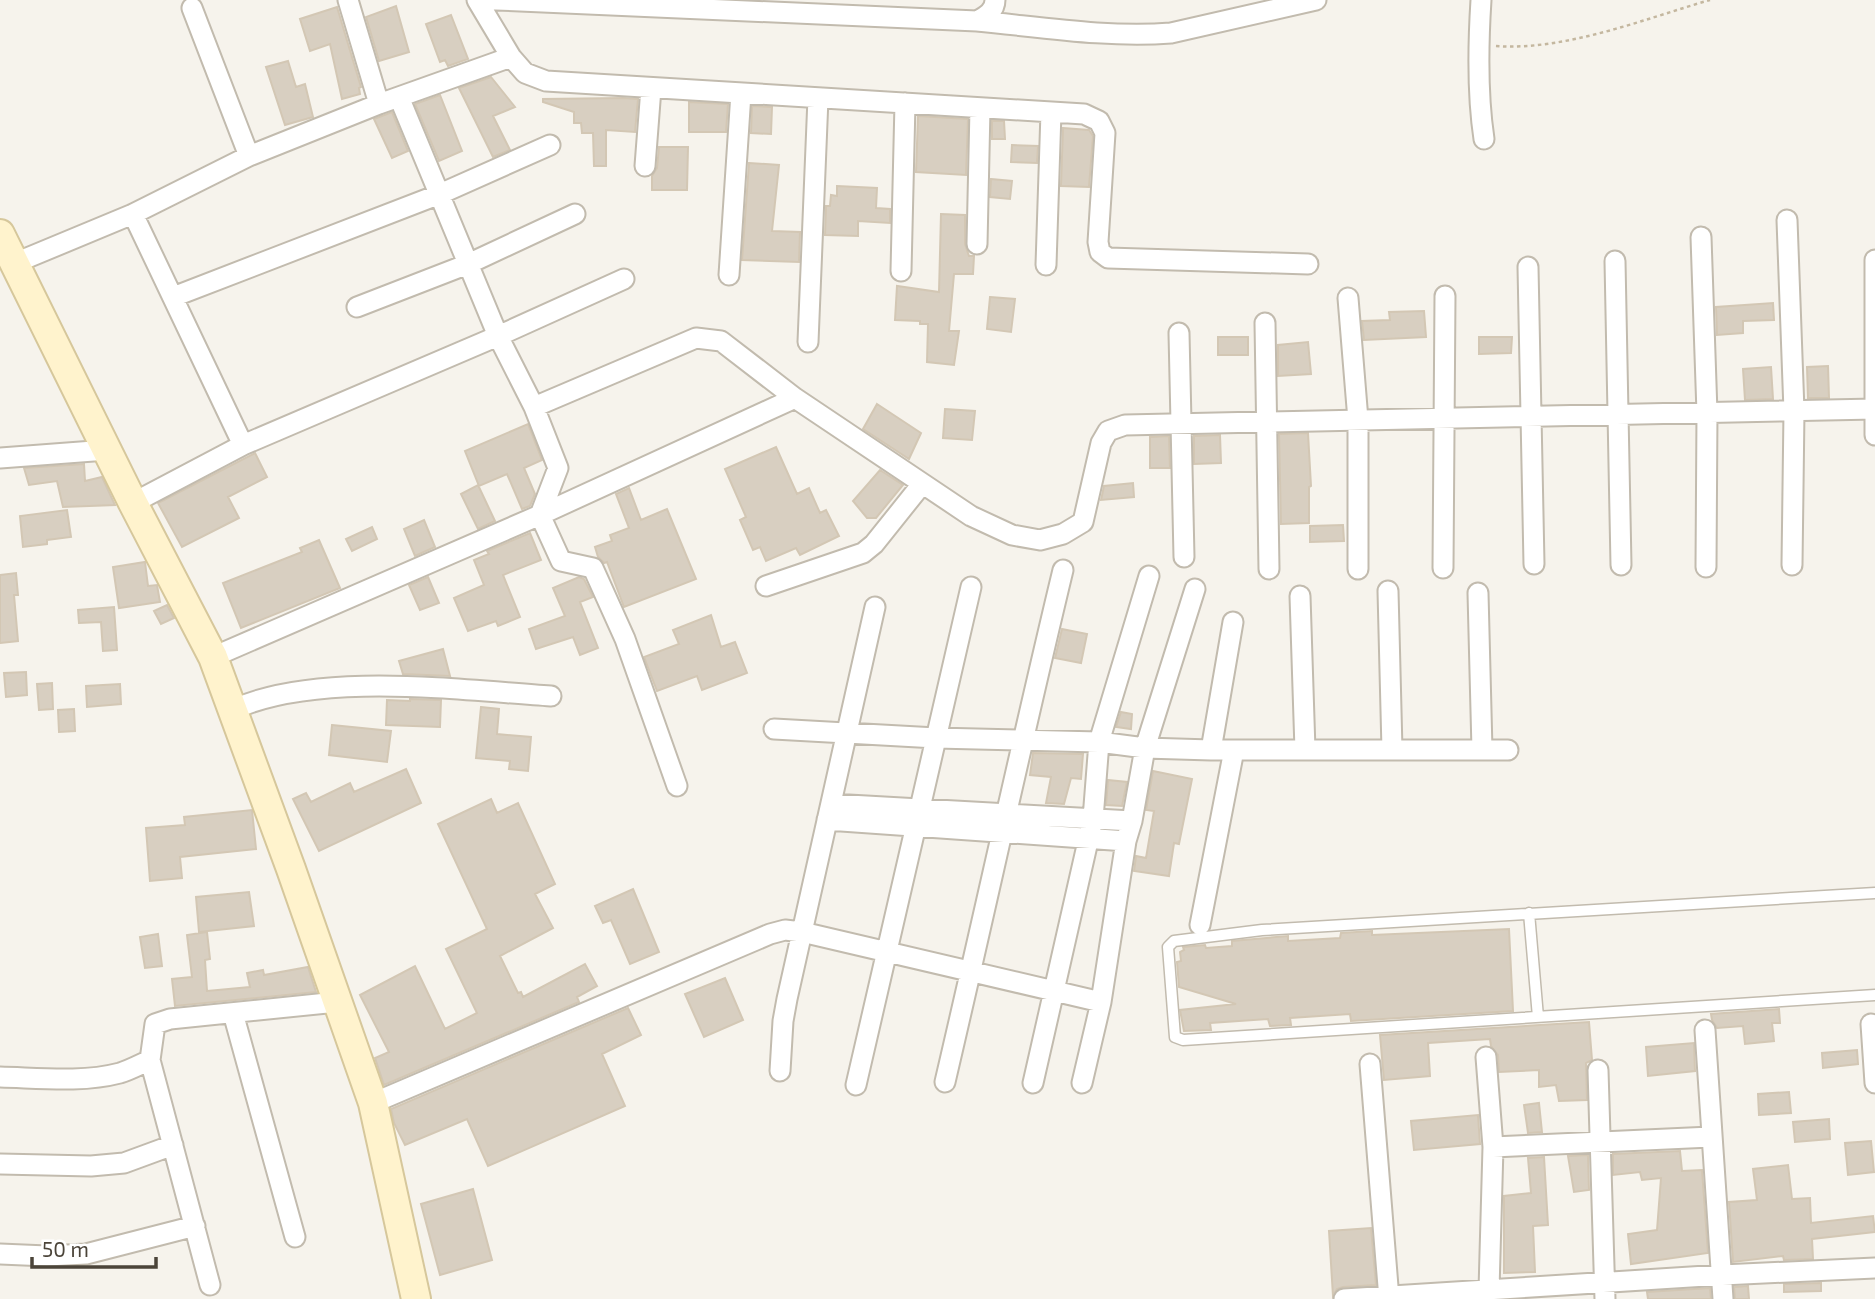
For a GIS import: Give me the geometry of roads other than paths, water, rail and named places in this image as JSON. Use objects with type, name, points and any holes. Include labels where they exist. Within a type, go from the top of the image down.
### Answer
[{"type":"street","points":[[348,0],[379,104]]},
{"type":"street","points":[[477,0],[511,57],[525,73],[546,81],[1084,114],[1099,121],[1105,133],[1098,242],[1100,252],[1108,258],[1308,264]]},
{"type":"street","points":[[496,0],[977,20],[1148,35],[1171,33],[1316,0]]},
{"type":"street","points":[[977,20],[988,16],[995,0]]},
{"type":"street","points":[[1480,0],[1479,108],[1483,139]]},
{"type":"street","points":[[192,8],[249,156]]},
{"type":"street","points":[[15,263],[133,214],[249,156],[379,104],[511,57]]},
{"type":"street","points":[[645,166],[651,88]]},
{"type":"street","points":[[729,275],[741,93]]},
{"type":"street","points":[[399,97],[498,336],[534,407],[558,468],[540,515],[561,561],[593,568],[625,639],[677,786]]},
{"type":"street","points":[[808,342],[818,98]]},
{"type":"street","points":[[901,271],[905,103]]},
{"type":"street","points":[[977,244],[980,108]]},
{"type":"street","points":[[1046,265],[1051,112]]},
{"type":"street","points":[[173,297],[440,194],[550,145]]},
{"type":"street","points":[[133,214],[243,445]]},
{"type":"street","points":[[357,307],[468,264],[575,214]]},
{"type":"street","points":[[1787,220],[1794,411],[1792,565]]},
{"type":"street","points":[[0,234],[133,503],[213,657],[373,1103],[416,1299]]},
{"type":"street","points":[[1701,237],[1707,413],[1706,568]]},
{"type":"street","points":[[1875,260],[1875,435]]},
{"type":"street","points":[[1615,261],[1620,565]]},
{"type":"street","points":[[1528,267],[1534,564]]},
{"type":"street","points":[[133,503],[243,445],[624,279]]},
{"type":"street","points":[[1443,568],[1445,296]]},
{"type":"street","points":[[1348,298],[1359,420],[1357,569]]},
{"type":"street","points":[[1265,323],[1269,569]]},
{"type":"street","points":[[1179,334],[1184,557]]},
{"type":"street","points":[[534,407],[696,338],[721,341],[794,398],[971,516],[1012,535],[1040,540],[1063,534],[1083,522],[1101,443],[1108,431],[1125,425],[1874,409]]},
{"type":"street","points":[[213,657],[540,515],[794,398]]},
{"type":"street","points":[[0,458],[107,450]]},
{"type":"street","points":[[766,586],[863,553],[874,544],[922,484]]},
{"type":"street","points":[[946,1082],[1063,570]]},
{"type":"street","points":[[1034,1083],[1091,828],[1099,742],[1149,576]]},
{"type":"street","points":[[856,1085],[971,587]]},
{"type":"street","points":[[1082,1083],[1101,1002],[1126,841],[1146,748],[1195,589]]},
{"type":"street","points":[[1388,592],[1392,750]]},
{"type":"street","points":[[1478,593],[1482,751]]},
{"type":"street","points":[[1300,596],[1305,750]]},
{"type":"street","points":[[780,1071],[783,1021],[876,607]]},
{"type":"street","points":[[1211,750],[1233,622]]},
{"type":"street","points":[[232,710],[273,695],[356,687],[551,696]]},
{"type":"street","points":[[774,729],[936,738],[1099,742],[1146,748],[1211,750],[1508,750]]},
{"type":"street","points":[[1200,925],[1234,750]]},
{"type":"street","points":[[829,812],[1091,828],[1132,821]]},
{"type":"street","points":[[1091,828],[1126,841]]},
{"type":"street","points":[[373,1103],[770,934],[785,930],[1101,1002]]},
{"type":"street","points":[[211,1285],[150,1060],[155,1024],[170,1019],[337,1002]]},
{"type":"street","points":[[233,1013],[295,1237]]},
{"type":"street","points":[[1871,1024],[1875,1083]]},
{"type":"street","points":[[1704,1030],[1723,1299]]},
{"type":"street","points":[[1486,1057],[1493,1147],[1489,1290]]},
{"type":"street","points":[[0,1077],[100,1077],[122,1072],[150,1060]]},
{"type":"street","points":[[1370,1064],[1389,1297]]},
{"type":"street","points":[[1598,1070],[1604,1291]]},
{"type":"street","points":[[1493,1147],[1711,1137]]},
{"type":"street","points":[[0,1164],[91,1166],[124,1163],[173,1145]]},
{"type":"street","points":[[0,1254],[86,1254],[195,1226]]},
{"type":"street","points":[[1343,1299],[1489,1290],[1509,1294],[1604,1291],[1722,1275],[1875,1268]]},
{"type":"lane","points":[[1875,893],[1262,930],[1174,941],[1168,947],[1175,1037],[1183,1040],[1875,995]]},
{"type":"lane","points":[[1530,913],[1538,1017]]}]
